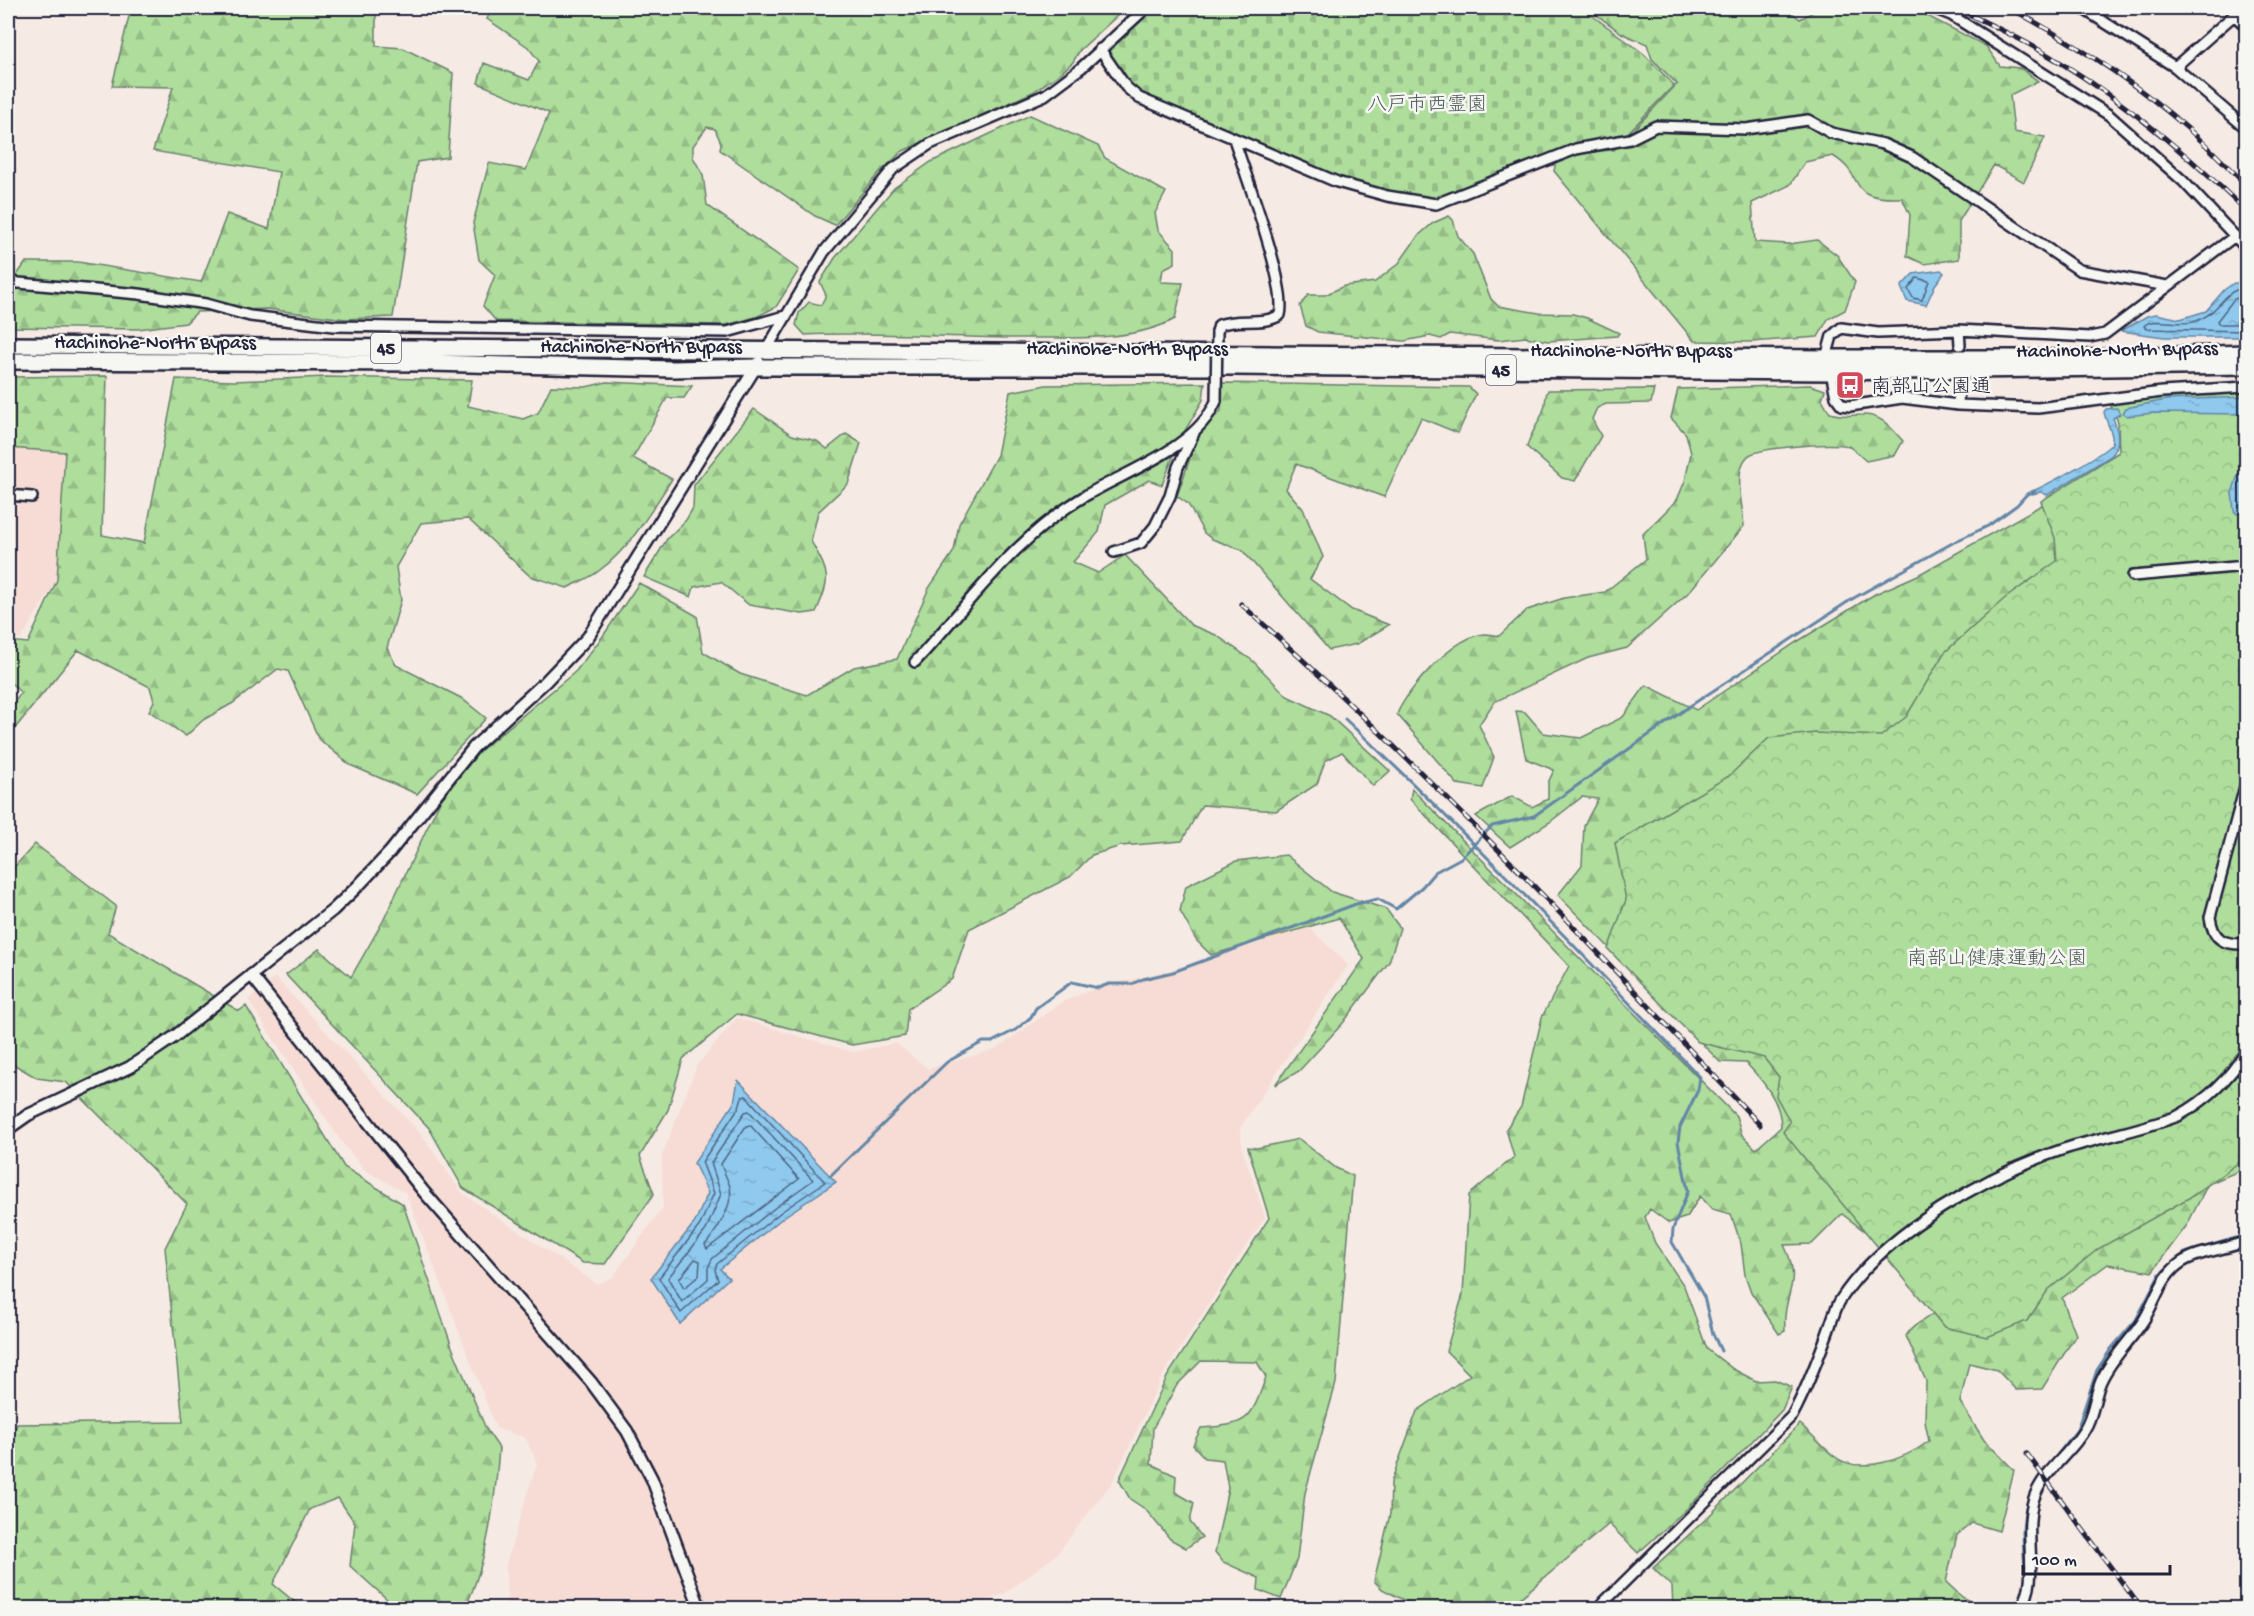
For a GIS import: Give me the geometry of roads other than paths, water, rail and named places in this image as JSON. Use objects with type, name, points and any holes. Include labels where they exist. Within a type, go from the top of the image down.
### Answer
[{"type":"highway","name":"Hachinohe-North Bypass","points":[[8,345],[1828,365],[2247,353]]},
{"type":"highway","name":"Hachinohe-North Bypass","points":[[8,361],[430,363],[673,369],[756,367],[2247,366]]},
{"type":"street","points":[[8,1129],[28,1115],[130,1067],[174,1037],[359,885],[390,852],[474,747],[545,682],[588,637],[756,367],[824,252],[893,169],[930,144],[1045,95],[1063,83],[1100,49],[1133,12],[1146,8]]},
{"type":"street","points":[[1933,8],[1951,15],[2109,115],[2168,167],[2247,248]]},
{"type":"street","points":[[2082,8],[2175,67],[2247,128]]},
{"type":"street","points":[[2175,67],[2242,8]]},
{"type":"street","points":[[2235,15],[2247,26]]},
{"type":"street","points":[[1100,49],[1126,87],[1139,98],[1337,182],[1387,196],[1436,204],[1576,149],[1630,139],[1656,126],[1746,129],[1809,120],[1831,133],[1883,144],[1912,157],[2079,270],[2168,286]]},
{"type":"street","points":[[915,662],[1004,560],[1039,527],[1085,495],[1187,438],[1207,419],[1216,401],[1219,325],[1227,322],[1274,320],[1280,315],[1283,307],[1276,270],[1234,139]]},
{"type":"street","points":[[2235,236],[2105,334],[2090,337],[1959,330],[1878,333],[1841,328],[1832,336],[1828,365],[1836,398],[1842,405],[1902,398],[1958,405],[2038,408],[2162,392],[2247,387]]},
{"type":"street","points":[[8,282],[139,294],[206,304],[250,316],[334,326],[727,332],[785,316]]},
{"type":"street","points":[[1959,330],[1960,345]]},
{"type":"street","points":[[1958,405],[1959,384]]},
{"type":"street","points":[[1114,552],[1142,543],[1155,526],[1170,496],[1178,467],[1197,429]]},
{"type":"street","points":[[8,495],[32,497]]},
{"type":"street","points":[[2133,576],[2247,566]]},
{"type":"street","points":[[2247,783],[2210,917],[2212,930],[2219,940],[2230,945],[2247,944]]},
{"type":"street","points":[[251,975],[424,1192],[591,1382],[627,1431],[652,1479],[700,1608]]},
{"type":"street","points":[[1598,1608],[1787,1422],[1805,1392],[1840,1300],[1858,1277],[1897,1242],[1938,1210],[2009,1172],[2064,1149],[2154,1125],[2186,1112],[2225,1082],[2247,1051]]},
{"type":"street","points":[[2021,1608],[2032,1584],[2028,1523],[2035,1496],[2054,1466],[2087,1425],[2100,1382],[2114,1356],[2145,1318],[2160,1286],[2182,1263],[2197,1255],[2247,1241]]},
{"type":"water","points":[[1941,270],[1944,273],[1935,285],[1926,305],[1907,301],[1901,287],[1913,274]]},
{"type":"water","points":[[2234,283],[2246,283],[2246,337],[2164,337],[2121,331],[2147,316],[2156,314],[2180,319],[2206,311],[2224,290]]},
{"type":"water","points":[[2246,397],[2246,414],[2153,413],[2127,416],[2123,413],[2126,408],[2166,400]]},
{"type":"water","points":[[2117,408],[2120,414],[2113,418],[2117,443],[2111,456],[2047,495],[2041,492],[2032,494],[2032,491],[2075,469],[2112,443],[2104,412],[2106,409]]},
{"type":"water","points":[[2246,466],[2246,510],[2237,514],[2234,511],[2232,493],[2240,469]]},
{"type":"water","points":[[738,1080],[836,1182],[785,1216],[720,1269],[729,1278],[680,1324],[651,1278],[695,1222],[708,1193],[694,1163],[734,1103]]},
{"type":"waterway","points":[[830,1176],[947,1062],[983,1042],[992,1042],[1017,1029],[1031,1017],[1036,1008],[1072,982],[1098,988],[1109,984],[1132,984],[1173,972],[1356,904],[1378,899],[1396,909],[1422,887],[1435,872],[1461,858],[1492,826],[1534,816],[1690,706],[1852,599],[1956,541],[1988,526],[2017,505],[2027,494],[2035,491]]},
{"type":"waterway","points":[[1345,719],[1481,851],[1700,1077],[1698,1090],[1680,1127],[1678,1142],[1688,1191],[1673,1229],[1672,1242],[1704,1297],[1713,1334],[1721,1351]]},
{"type":"waterway","points":[[2041,1476],[2077,1430],[2097,1370],[2111,1349],[2136,1320],[2160,1274],[2185,1253],[2246,1235]]},
{"type":"waterway","points":[[2026,1577],[2024,1517],[2030,1494],[2036,1484]]},
{"type":"railway","points":[[1957,8],[2034,47],[2091,82],[2172,143],[2246,211]]},
{"type":"railway","points":[[2010,8],[2056,34],[2146,94],[2195,135],[2246,185]]},
{"type":"railway","points":[[1241,604],[1442,793],[1760,1125]]},
{"type":"railway","points":[[2027,1454],[2141,1608]]},
{"type":"place","name":"南部山公園通","points":[[1850,385]]},
{"type":"park label","name":"八戸市西霊園","points":[[1427,103]]},
{"type":"park label","name":"南部山健康運動公園","points":[[1997,957]]}]
